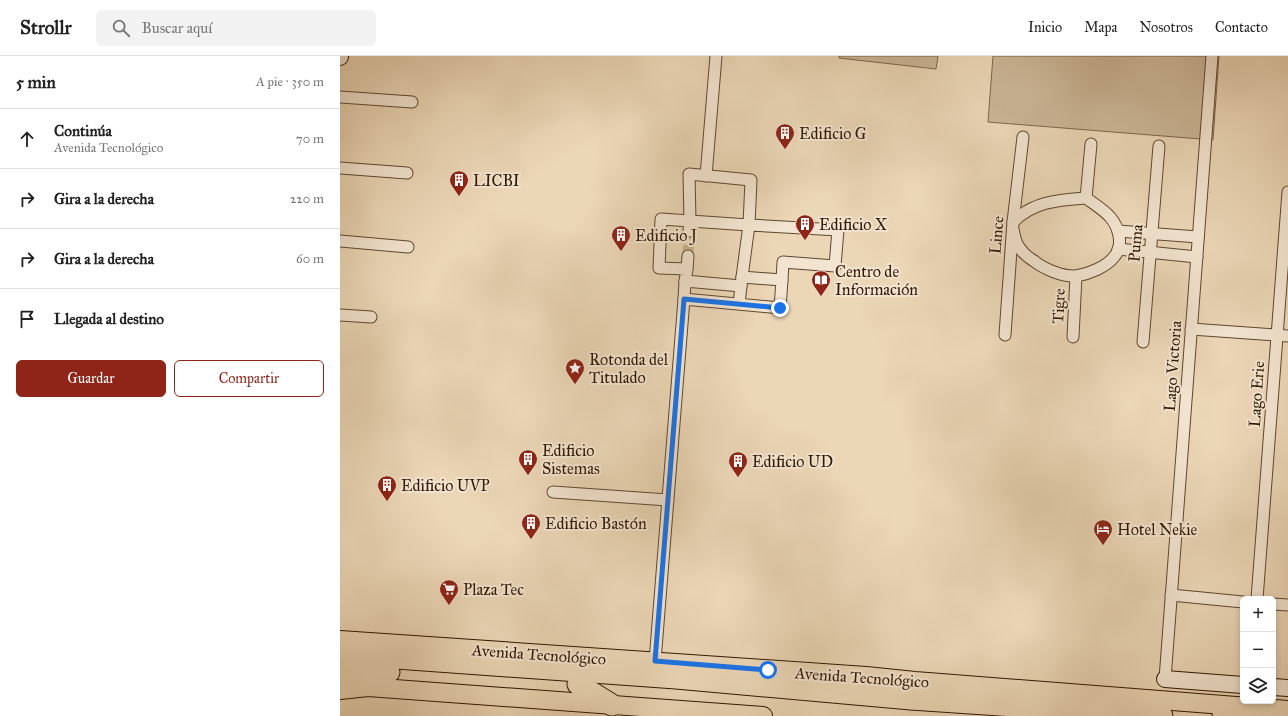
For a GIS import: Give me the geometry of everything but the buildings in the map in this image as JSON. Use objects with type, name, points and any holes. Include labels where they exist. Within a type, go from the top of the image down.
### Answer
[{"type":"highway","name":"Avenida Tecnológico","points":[[340,654],[593,672],[903,698],[1162,716]]},
{"type":"highway","name":"Avenida Tecnológico","points":[[340,672],[366,670],[578,684],[974,716]]},
{"type":"highway","points":[[728,683],[768,670]]},
{"type":"highway","points":[[578,684],[612,705]]},
{"type":"highway","points":[[1223,716],[1244,707]]},
{"type":"main road","name":"Avenida Tecnológico","points":[[340,640],[866,676],[1288,710]]},
{"type":"main road","points":[[340,690],[368,687],[612,705],[665,712],[763,716]]},
{"type":"street","points":[[706,176],[716,56]]},
{"type":"street","name":"Lago Victoria","points":[[1164,679],[1212,56]]},
{"type":"street","points":[[340,97],[412,102]]},
{"type":"street","name":"Lince","points":[[1005,335],[1023,137]]},
{"type":"street","points":[[1086,198],[1091,144]]},
{"type":"street","name":"Puma","points":[[1143,342],[1159,146]]},
{"type":"street","points":[[340,168],[407,173]]},
{"type":"street","points":[[689,226],[689,174],[751,180],[749,225],[739,304]]},
{"type":"street","name":"Lago Erie","points":[[1257,596],[1283,335],[1288,192]]},
{"type":"street","points":[[1086,198],[1111,218],[1118,231],[1119,242],[1115,256],[1105,265],[1091,272],[1076,276],[1060,274],[1042,268],[1026,256],[1018,244],[1015,222],[1035,206],[1058,200],[1086,198]]},
{"type":"street","points":[[684,299],[780,308],[783,262],[835,266],[838,230],[749,225],[689,226],[661,219],[659,268],[687,269]]},
{"type":"street","points":[[1118,231],[1198,237]]},
{"type":"street","points":[[340,241],[408,247]]},
{"type":"street","points":[[1118,249],[1197,257]]},
{"type":"street","points":[[655,661],[688,256]]},
{"type":"street","name":"Tigre","points":[[1073,337],[1076,276]]},
{"type":"street","points":[[685,281],[782,280]]},
{"type":"street","points":[[340,315],[372,317]]},
{"type":"street","points":[[1191,329],[1283,335]]},
{"type":"street","points":[[552,492],[668,500]]},
{"type":"street","points":[[1171,595],[1240,602]]},
{"type":"street","points":[[1276,604],[1288,605]]},
{"type":"street","points":[[1164,679],[1240,685]]},
{"type":"street","points":[[1276,687],[1288,688]]},
{"type":"shaded area","points":[[839,56],[938,56],[936,69],[839,58]]},
{"type":"shaded area","points":[[993,56],[1219,56],[1213,140],[988,122]]},
{"type":"tunnel","points":[[688,256],[689,231]]},
{"type":"place","name":"Edificio G","points":[[785,150]]},
{"type":"place","name":"LICBI","points":[[459,197]]},
{"type":"place","name":"Edificio X","points":[[805,241]]},
{"type":"place","name":"Edificio J","points":[[621,252]]},
{"type":"place","name":"Centro de Información","points":[[821,297]]},
{"type":"place","name":"Rotonda del Titulado","points":[[575,385]]},
{"type":"place","name":"Edificio Sistemas","points":[[528,476]]},
{"type":"place","name":"Edificio UD","points":[[738,478]]},
{"type":"place","name":"Edificio UVP","points":[[387,502]]},
{"type":"place","name":"Edificio Bastón","points":[[531,540]]},
{"type":"place","name":"Hotel Nekie","points":[[1103,546]]},
{"type":"place","name":"Plaza Tec","points":[[449,606]]},
{"type":"route","points":[[768,670],[655,661],[684,299],[780,308]]}]
